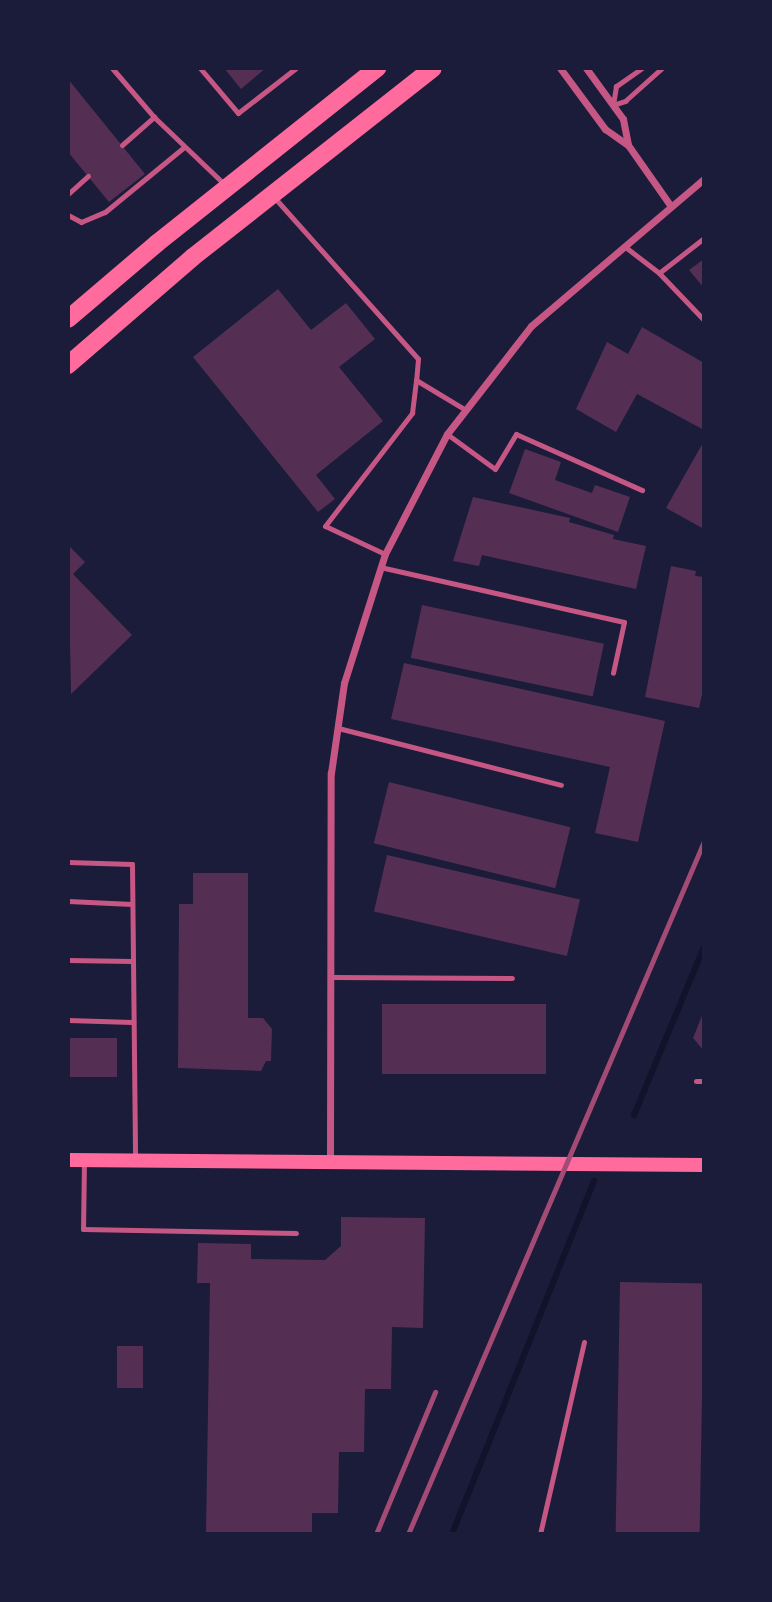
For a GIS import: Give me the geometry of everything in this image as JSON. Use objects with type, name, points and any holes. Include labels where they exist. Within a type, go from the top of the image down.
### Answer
[{"type":"highway","points":[[68,365],[271,194],[432,68]]},
{"type":"highway","points":[[68,319],[227,186],[374,69]]},
{"type":"main road","points":[[68,1160],[704,1165]]},
{"type":"street","points":[[560,68],[605,129],[628,145],[670,205]]},
{"type":"street","points":[[586,68],[622,119],[628,145]]},
{"type":"street","points":[[330,1162],[331,773],[344,683],[380,567],[447,434],[464,408],[531,326],[670,205],[704,179]]},
{"type":"lane","points":[[112,68],[154,117],[227,186]]},
{"type":"lane","points":[[200,68],[238,113],[296,68]]},
{"type":"lane","points":[[642,68],[616,86],[613,105],[625,101],[662,68]]},
{"type":"lane","points":[[122,145],[154,117]]},
{"type":"lane","points":[[68,215],[81,222],[105,212],[184,147]]},
{"type":"lane","points":[[68,194],[88,176]]},
{"type":"lane","points":[[68,180],[75,188]]},
{"type":"lane","points":[[271,194],[418,359],[412,413],[325,526],[385,554]]},
{"type":"lane","points":[[659,273],[704,238]]},
{"type":"lane","points":[[624,246],[659,273],[704,320]]},
{"type":"lane","points":[[416,380],[464,408]]},
{"type":"lane","points":[[447,434],[495,469],[516,434],[642,490]]},
{"type":"lane","points":[[380,567],[624,622],[613,673]]},
{"type":"lane","points":[[338,728],[561,785]]},
{"type":"lane","points":[[68,862],[132,864],[135,1159]]},
{"type":"lane","points":[[68,901],[132,904]]},
{"type":"lane","points":[[68,960],[132,961]]},
{"type":"lane","points":[[331,977],[512,978]]},
{"type":"lane","points":[[68,1020],[132,1022]]},
{"type":"lane","points":[[696,1082],[704,1082]]},
{"type":"lane","points":[[84,1160],[83,1228],[296,1233]]},
{"type":"lane","points":[[540,1534],[584,1342]]},
{"type":"building","points":[[224,68],[266,68],[241,89]]},
{"type":"building","points":[[68,79],[145,174],[109,202],[68,152]]},
{"type":"building","points":[[704,259],[704,288],[689,270]]},
{"type":"building","points":[[278,289],[311,330],[346,303],[375,339],[339,367],[383,421],[316,475],[335,499],[318,512],[193,357]]},
{"type":"building","points":[[642,327],[704,363],[704,430],[637,394],[616,432],[576,409],[607,342],[628,354]]},
{"type":"building","points":[[704,441],[704,529],[666,508]]},
{"type":"building","points":[[525,449],[561,462],[555,480],[592,493],[595,485],[630,497],[618,532],[509,493]]},
{"type":"building","points":[[473,497],[570,518],[569,522],[614,535],[613,539],[646,546],[636,589],[482,555],[479,566],[453,561]]},
{"type":"building","points":[[68,545],[85,562],[73,574],[132,635],[71,694]]},
{"type":"building","points":[[671,566],[696,571],[695,576],[704,577],[704,685],[699,708],[645,697]]},
{"type":"building","points":[[422,605],[604,644],[593,696],[411,658]]},
{"type":"building","points":[[404,663],[665,721],[638,842],[595,833],[610,767],[391,719]]},
{"type":"building","points":[[389,782],[570,827],[555,888],[374,843]]},
{"type":"building","points":[[387,855],[580,900],[567,956],[374,912]]},
{"type":"building","points":[[193,873],[248,873],[248,1018],[263,1018],[272,1029],[271,1061],[266,1061],[261,1071],[178,1068],[179,904],[193,904]]},
{"type":"building","points":[[382,1004],[546,1004],[546,1074],[382,1074]]},
{"type":"building","points":[[704,1011],[704,1051],[693,1038]]},
{"type":"building","points":[[68,1038],[117,1038],[117,1077],[68,1077]]},
{"type":"building","points":[[341,1217],[425,1218],[423,1328],[392,1327],[391,1389],[365,1389],[364,1452],[339,1452],[338,1513],[312,1513],[312,1534],[206,1534],[210,1283],[197,1283],[198,1243],[251,1244],[251,1259],[325,1260],[341,1246]]},
{"type":"building","points":[[620,1282],[704,1283],[700,1534],[616,1534]]},
{"type":"building","points":[[117,1346],[143,1346],[143,1388],[117,1388]]},
{"type":"waterway","points":[[634,1115],[704,947]]},
{"type":"waterway","points":[[452,1534],[594,1180]]},
{"type":"railway","points":[[408,1534],[704,841]]},
{"type":"railway","points":[[376,1534],[435,1392]]}]
